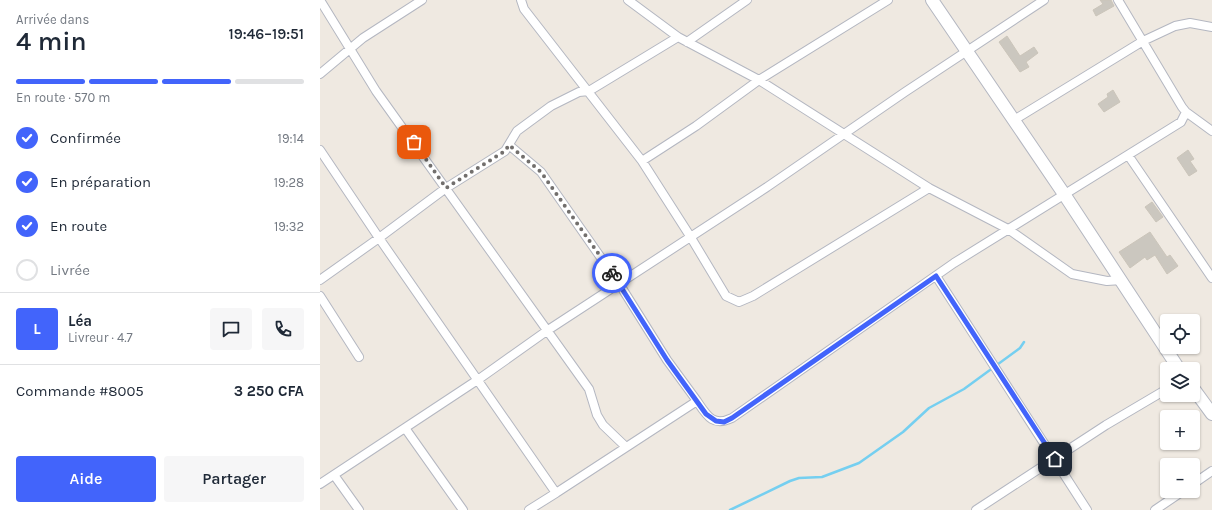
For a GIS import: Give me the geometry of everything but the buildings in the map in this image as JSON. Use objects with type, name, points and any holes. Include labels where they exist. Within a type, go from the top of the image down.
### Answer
[{"type":"main road","points":[[932,0],[1122,280],[1175,362]]},
{"type":"main road","points":[[1200,398],[1212,414]]},
{"type":"street","points":[[320,0],[351,48],[376,91],[589,389],[596,415],[603,425],[626,447]]},
{"type":"street","points":[[320,74],[363,38],[422,0]]},
{"type":"street","points":[[521,0],[524,9],[589,91],[642,162],[690,236],[726,296],[740,302],[753,296],[929,188]]},
{"type":"street","points":[[628,0],[678,37],[759,80],[929,188],[1008,229],[1072,274],[1107,282],[1122,280]]},
{"type":"street","points":[[688,42],[747,0]]},
{"type":"street","points":[[642,162],[696,126],[759,80],[888,0]]},
{"type":"street","points":[[320,484],[479,380],[548,330],[767,187],[843,134],[1044,0]]},
{"type":"street","points":[[1118,0],[1186,112],[1212,131]]},
{"type":"street","points":[[1014,120],[1143,41],[1175,26],[1196,24],[1212,27]]},
{"type":"street","points":[[320,280],[446,188],[500,154],[509,145],[517,131],[551,106],[579,92],[589,91],[678,37]]},
{"type":"street","points":[[509,145],[541,172],[620,284],[667,360],[706,414],[716,421],[724,422],[732,418],[936,276],[1008,229],[1181,122],[1186,112]]},
{"type":"street","points":[[1201,122],[1212,122]]},
{"type":"street","points":[[320,150],[379,238],[556,493]]},
{"type":"street","points":[[1128,155],[1212,278]]},
{"type":"street","points":[[936,276],[1087,510]]},
{"type":"street","points":[[320,296],[359,357]]},
{"type":"street","points":[[976,510],[1106,425],[1160,393]]},
{"type":"street","points":[[529,510],[697,401]]},
{"type":"street","points":[[405,428],[463,510]]},
{"type":"street","points":[[1200,479],[1212,471]]},
{"type":"street","points":[[334,475],[359,510]]},
{"type":"street","points":[[1155,510],[1173,498]]},
{"type":"waterway","points":[[730,510],[790,481],[799,478],[822,477],[859,463],[903,432],[929,408],[964,389],[1020,348],[1024,342]]},
{"type":"way so far","points":[[414,142],[446,188],[505,151],[509,145],[515,152],[541,172],[612,273]]},
{"type":"route","points":[[612,273],[667,360],[706,414],[716,421],[724,422],[732,418],[936,276],[1055,459]]}]
